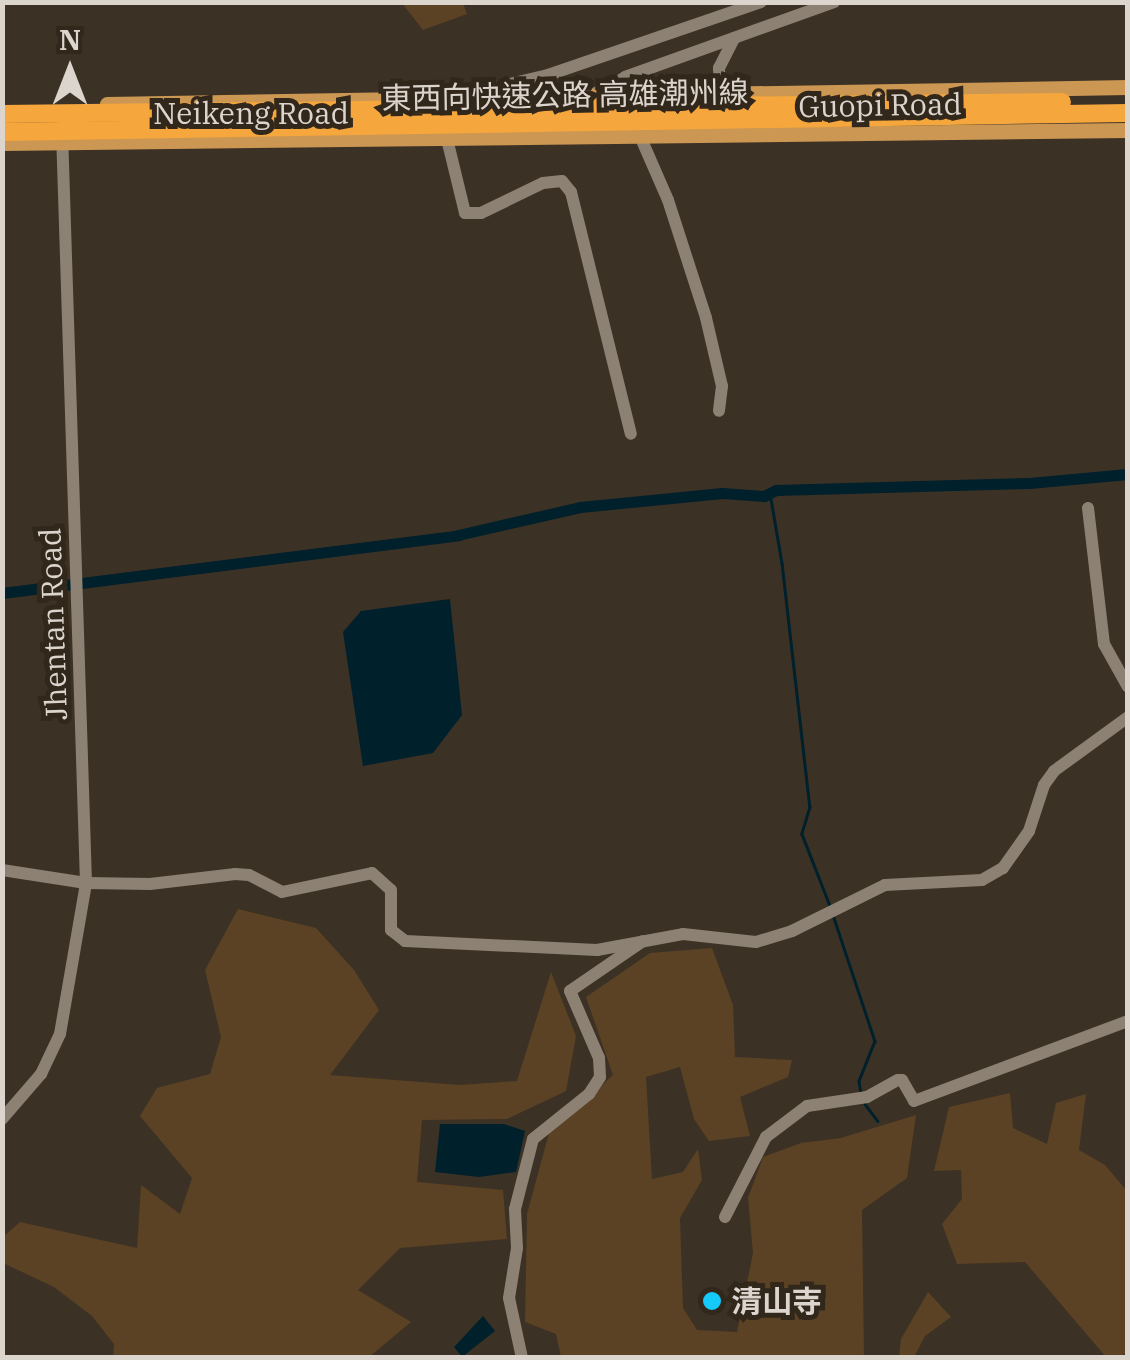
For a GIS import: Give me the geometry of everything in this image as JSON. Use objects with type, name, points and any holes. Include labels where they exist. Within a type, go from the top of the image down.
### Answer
[{"type":"highway","name":"東西向快速公路 高雄潮州線","points":[[2,114],[1128,101]]},
{"type":"highway","name":"東西向快速公路 高雄潮州線","points":[[2,132],[1128,113]]},
{"type":"main road","name":"Guopi Road","points":[[589,97],[1128,87]]},
{"type":"main road","name":"Neikeng Road","points":[[2,107],[589,97]]},
{"type":"main road","name":"Guopi Road","points":[[570,137],[1128,130]]},
{"type":"main road","name":"Neikeng Road","points":[[2,143],[570,137]]},
{"type":"street","name":"Neikeng Road","points":[[446,98],[548,75],[761,2]]},
{"type":"street","name":"Neikeng Road","points":[[589,97],[626,77],[834,2]]},
{"type":"street","points":[[729,94],[720,84],[720,68],[734,38]]},
{"type":"street","points":[[548,75],[564,86],[570,137]]},
{"type":"street","points":[[570,137],[574,112],[589,97]]},
{"type":"street","name":"Jhentan Road","points":[[2,1119],[42,1074],[60,1034],[86,883],[62,105]]},
{"type":"street","points":[[640,136],[668,200],[706,318],[722,386],[719,410]]},
{"type":"street","points":[[447,139],[466,213],[481,213],[543,183],[562,180],[570,192],[631,434]]},
{"type":"street","points":[[1088,508],[1104,644],[1128,687]]},
{"type":"street","points":[[2,870],[86,883],[150,884],[235,874],[249,876],[282,892],[372,873],[391,890],[391,930],[405,941],[597,950],[650,936],[683,934],[756,942],[792,931],[885,885],[982,880],[1004,868],[1018,850],[1044,785],[1054,771],[1128,718]]},
{"type":"street","points":[[522,1358],[509,1298],[517,1248],[515,1209],[533,1139],[589,1094],[600,1077],[599,1058],[570,991],[650,936]]},
{"type":"street","points":[[724,1218],[766,1138],[807,1106],[868,1096],[898,1080],[902,1080],[914,1101],[1128,1021]]},
{"type":"shaded area","points":[[402,3],[463,3],[467,14],[423,30]]},
{"type":"shaded area","points":[[238,909],[316,928],[354,970],[379,1010],[330,1075],[460,1085],[517,1081],[551,972],[576,1036],[566,1091],[507,1119],[422,1120],[417,1182],[503,1190],[507,1239],[400,1248],[358,1290],[411,1322],[369,1357],[113,1357],[114,1344],[92,1316],[54,1287],[3,1263],[3,1237],[20,1222],[137,1248],[141,1185],[180,1214],[192,1178],[140,1116],[157,1088],[210,1074],[221,1037],[205,970]]},
{"type":"shaded area","points":[[712,948],[733,1005],[735,1057],[792,1060],[788,1077],[740,1097],[750,1136],[709,1141],[694,1119],[680,1067],[646,1077],[652,1179],[683,1172],[698,1149],[702,1180],[680,1218],[683,1308],[697,1330],[737,1332],[753,1253],[748,1198],[763,1157],[801,1143],[841,1138],[916,1115],[907,1178],[862,1210],[864,1357],[561,1357],[556,1334],[525,1322],[527,1214],[549,1133],[613,1075],[586,997],[650,953]]},
{"type":"shaded area","points":[[1010,1093],[1013,1128],[1047,1144],[1056,1103],[1086,1094],[1079,1150],[1105,1165],[1127,1191],[1128,1351],[1121,1357],[1106,1357],[1025,1262],[957,1264],[942,1224],[962,1199],[961,1170],[934,1171],[949,1107]]},
{"type":"shaded area","points":[[928,1292],[951,1317],[925,1336],[914,1357],[899,1357],[901,1339]]},
{"type":"water","points":[[450,599],[462,715],[433,753],[363,766],[343,632],[361,611]]},
{"type":"water","points":[[440,1124],[504,1124],[525,1131],[516,1172],[479,1177],[435,1172]]},
{"type":"water","points":[[483,1316],[495,1331],[462,1357],[454,1347]]},
{"type":"waterway","points":[[2,593],[458,535],[580,507],[722,493],[764,496],[776,490],[1029,483],[1128,474]]},
{"type":"waterway","points":[[770,493],[782,563],[810,807],[802,834],[830,906]]},
{"type":"waterway","points":[[834,918],[875,1041],[859,1081],[861,1094]]},
{"type":"waterway","points":[[865,1104],[878,1121]]},
{"type":"place","name":"清山寺","points":[[712,1301]]}]
